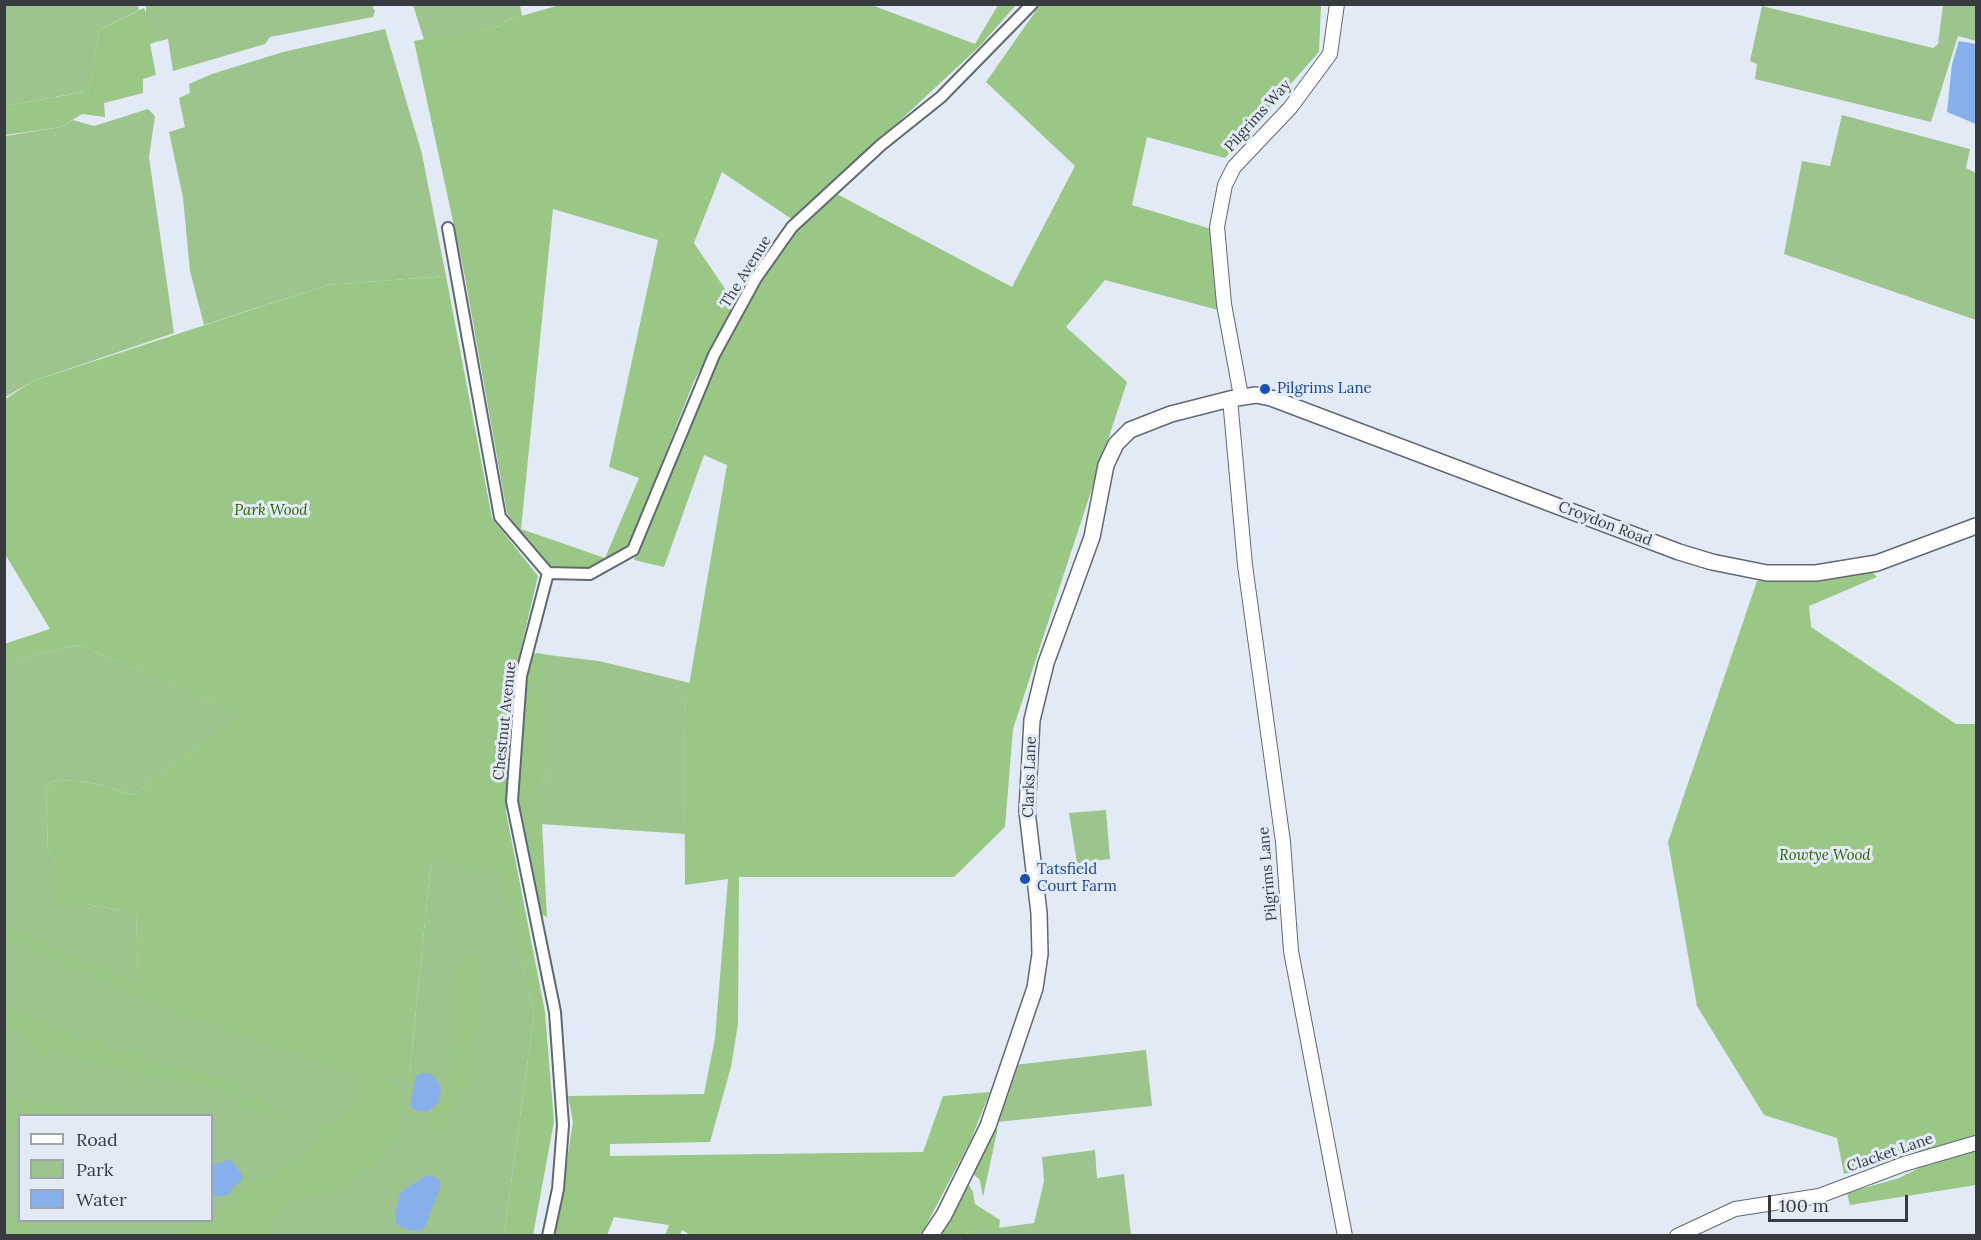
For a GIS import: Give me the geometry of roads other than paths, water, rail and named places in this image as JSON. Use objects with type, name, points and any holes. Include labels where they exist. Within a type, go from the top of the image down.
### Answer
[{"type":"main road","name":"Croydon Road","points":[[1236,397],[1256,395],[1271,398],[1678,552],[1746,570],[1790,575],[1845,569],[1901,555],[1977,526]]},
{"type":"main road","name":"Clarks Lane","points":[[930,1236],[944,1215],[988,1126],[1035,988],[1040,954],[1040,913],[1027,811],[1032,720],[1046,663],[1092,537],[1106,465],[1116,444],[1130,430],[1161,417],[1236,397]]},
{"type":"street","name":"The Avenue","points":[[548,573],[590,574],[633,550],[714,355],[755,280],[792,227],[881,145],[941,97],[1032,4]]},
{"type":"street","name":"Pilgrims Way","points":[[1236,397],[1217,227],[1225,185],[1234,167],[1290,108],[1330,54],[1337,4]]},
{"type":"street","points":[[448,228],[500,517],[548,573]]},
{"type":"street","name":"Pilgrims Lane","points":[[1236,397],[1245,565],[1283,842],[1291,951],[1345,1236]]},
{"type":"street","name":"Chestnut Avenue","points":[[548,573],[521,676],[512,801],[555,1012],[563,1125],[558,1189],[548,1236]]},
{"type":"street","name":"Clacket Lane","points":[[1677,1236],[1735,1209],[1819,1196],[1904,1164],[1977,1143]]},
{"type":"water","points":[[1959,41],[1976,44],[1976,124],[1947,112],[1952,64]]},
{"type":"water","points":[[423,1073],[431,1074],[438,1081],[441,1090],[438,1103],[428,1112],[414,1110],[410,1105],[416,1076]]},
{"type":"water","points":[[230,1159],[243,1176],[241,1181],[232,1188],[230,1194],[221,1197],[213,1195],[214,1165]]},
{"type":"water","points":[[426,1175],[438,1178],[441,1185],[424,1229],[416,1231],[402,1228],[396,1223],[395,1213],[400,1193]]},
{"type":"place","name":"Pilgrims Lane","points":[[1265,389]]},
{"type":"place","name":"Tatsfield Court Farm","points":[[1025,879]]},
{"type":"park label","name":"Park Wood","points":[[271,511]]},
{"type":"park label","name":"Rowtye Wood","points":[[1825,856]]}]
